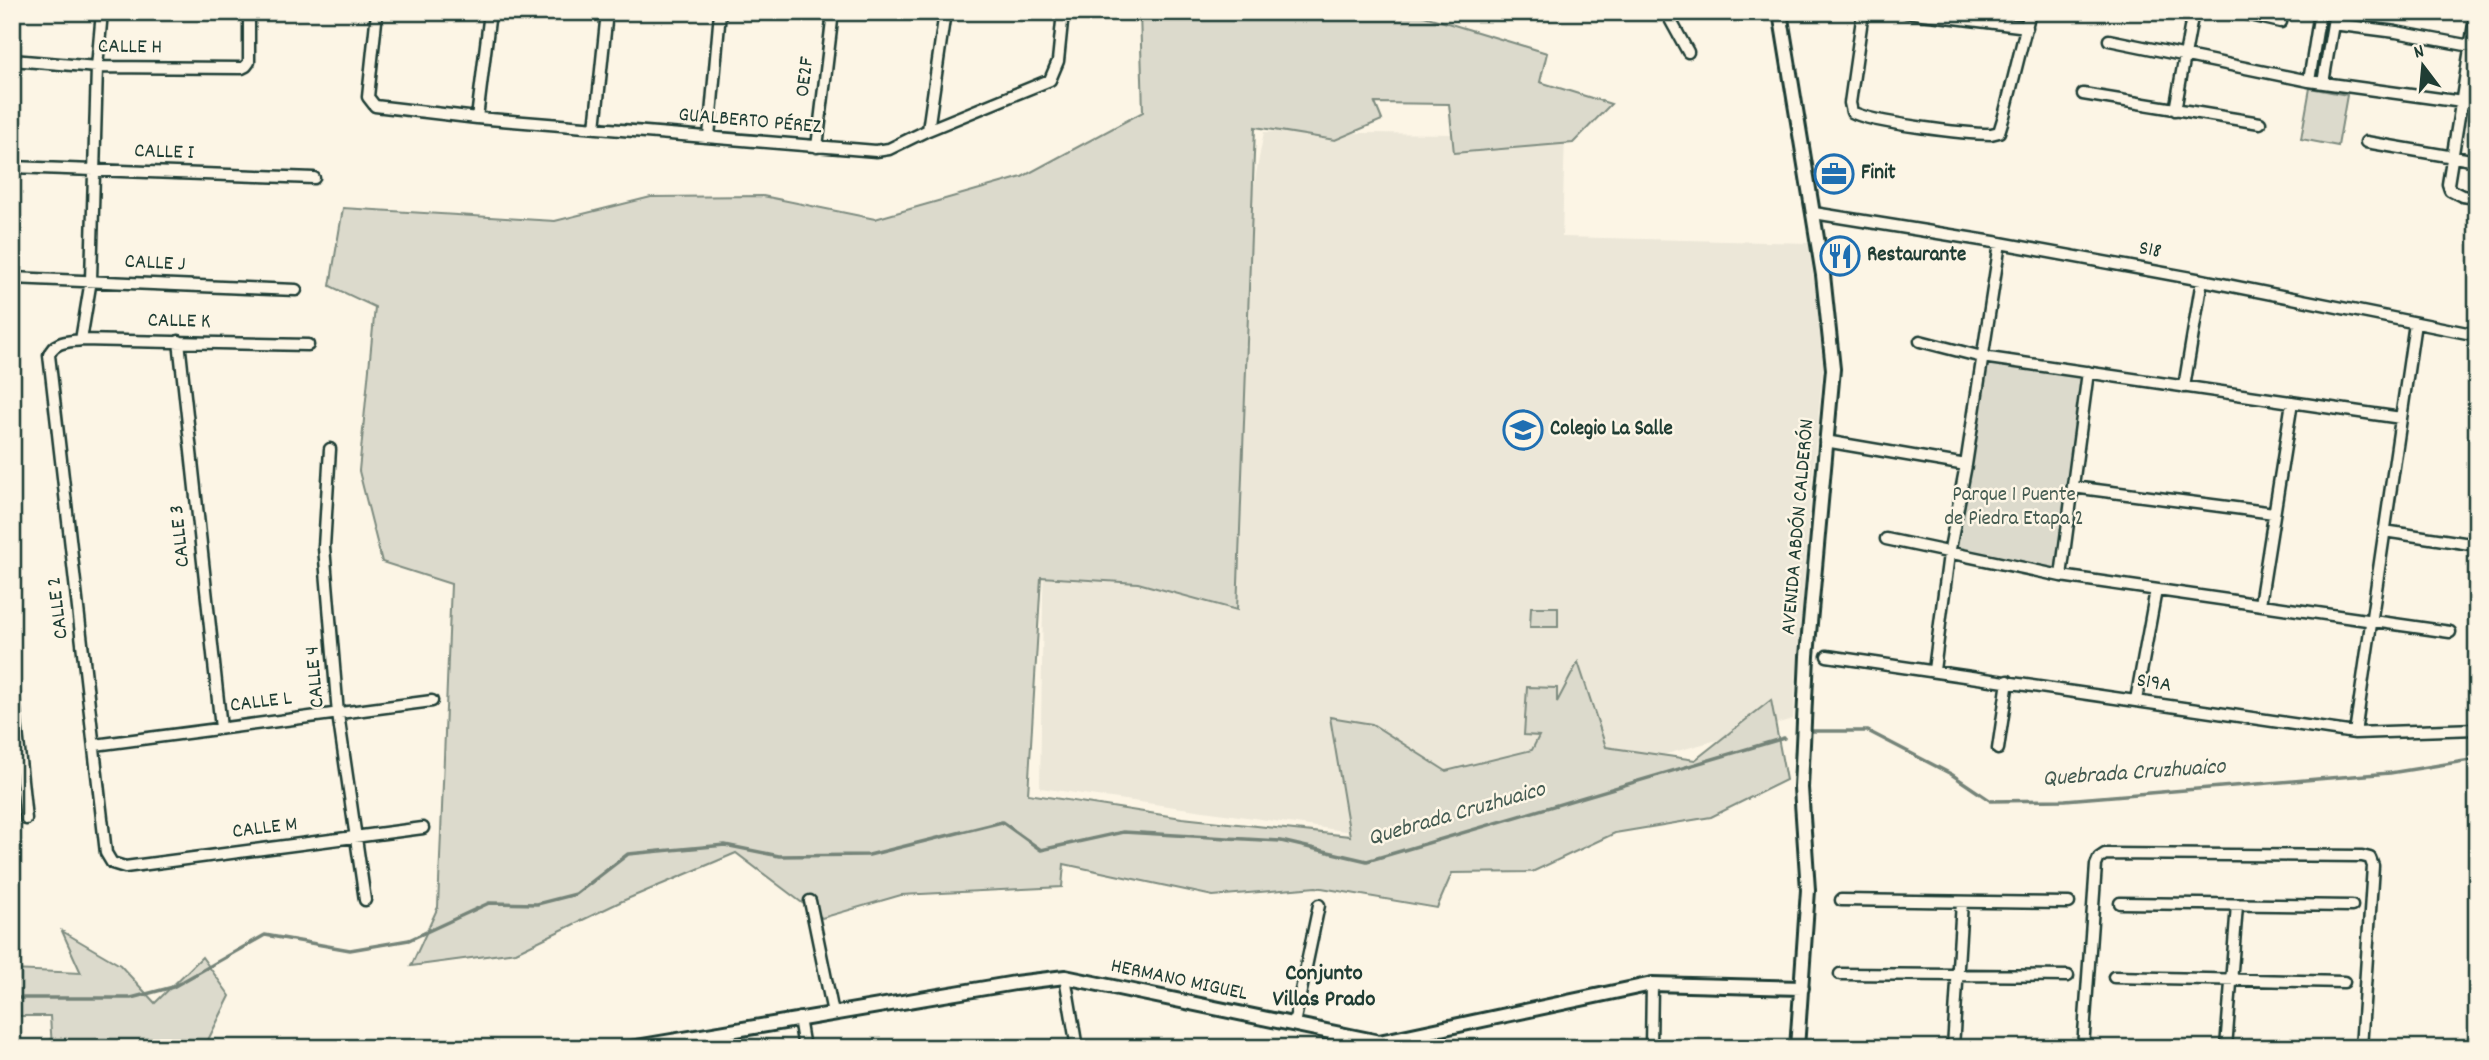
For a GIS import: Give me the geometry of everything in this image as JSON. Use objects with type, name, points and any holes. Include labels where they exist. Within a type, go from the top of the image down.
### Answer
[{"type":"street","points":[[80,340],[91,280],[97,67],[102,12]]},
{"type":"street","name":"CALLE H","points":[[12,60],[97,67],[242,68],[249,62],[249,12]]},
{"type":"street","name":"GUALBERTO PÉREZ","points":[[377,12],[368,97],[375,106],[384,109],[876,151],[890,149],[928,130],[1050,80],[1058,61],[1063,12]]},
{"type":"street","points":[[477,118],[490,12]]},
{"type":"street","points":[[595,128],[607,12]]},
{"type":"street","points":[[709,137],[720,12]]},
{"type":"street","name":"OE2F","points":[[817,147],[833,12]]},
{"type":"street","points":[[928,130],[945,12]]},
{"type":"street","points":[[1666,12],[1688,52]]},
{"type":"street","name":"AVENIDA ABDÓN CALDERÓN","points":[[1780,12],[1814,213],[1833,369],[1807,656],[1801,789],[1808,890],[1797,1048]]},
{"type":"street","points":[[1863,12],[1850,103],[1852,112],[1864,117],[1983,134],[1999,132],[2030,12]]},
{"type":"street","points":[[1906,12],[2027,27]]},
{"type":"street","points":[[2175,110],[2193,12]]},
{"type":"street","points":[[2237,12],[2281,22]]},
{"type":"street","points":[[2309,80],[2320,12]]},
{"type":"street","points":[[2323,83],[2335,12]]},
{"type":"street","points":[[2476,12],[2474,46],[2461,102],[2448,184],[2450,190],[2462,196],[2477,198]]},
{"type":"street","points":[[2333,24],[2474,46]]},
{"type":"street","points":[[2109,40],[2323,83],[2477,104]]},
{"type":"street","points":[[2083,94],[2260,123]]},
{"type":"street","points":[[2366,142],[2477,161]]},
{"type":"street","name":"CALLE I","points":[[12,167],[314,178]]},
{"type":"street","name":"S18","points":[[1814,213],[2202,280],[2477,335]]},
{"type":"street","points":[[1934,670],[1949,554],[1966,465],[2000,243]]},
{"type":"street","name":"CALLE J","points":[[12,278],[296,290]]},
{"type":"street","points":[[2184,387],[2202,280]]},
{"type":"street","points":[[2355,733],[2415,323]]},
{"type":"street","name":"CALLE K","points":[[51,348],[80,340],[308,345]]},
{"type":"street","name":"CALLE 3","points":[[179,341],[221,728]]},
{"type":"street","points":[[1920,341],[1982,357],[2401,418]]},
{"type":"street","name":"CALLE 2","points":[[51,348],[49,355],[106,853],[112,863]]},
{"type":"street","points":[[2061,576],[2088,372]]},
{"type":"street","points":[[2260,604],[2292,402]]},
{"type":"street","points":[[1825,441],[1966,465]]},
{"type":"street","name":"CALLE 4","points":[[330,449],[324,547],[338,714],[358,837],[365,900]]},
{"type":"street","points":[[2073,487],[2274,513]]},
{"type":"street","points":[[2384,531],[2477,545]]},
{"type":"street","points":[[1886,539],[2061,576],[2450,632]]},
{"type":"street","points":[[2136,700],[2156,590]]},
{"type":"street","name":"S19A","points":[[1827,656],[2355,733],[2477,729]]},
{"type":"street","points":[[1998,748],[2008,681]]},
{"type":"street","points":[[12,682],[26,819]]},
{"type":"street","name":"CALLE L","points":[[95,745],[432,701]]},
{"type":"street","name":"CALLE M","points":[[112,863],[125,867],[424,828]]},
{"type":"street","points":[[2082,1048],[2096,865],[2099,858],[2105,854],[2370,858],[2373,866],[2361,1048]]},
{"type":"street","points":[[1841,900],[2069,903]]},
{"type":"street","points":[[810,901],[833,1013]]},
{"type":"street","points":[[1953,1048],[1962,902]]},
{"type":"street","points":[[2120,903],[2352,906]]},
{"type":"street","points":[[1294,1024],[1319,905]]},
{"type":"street","points":[[2226,1048],[2237,905]]},
{"type":"street","points":[[1840,974],[2068,976]]},
{"type":"street","points":[[1065,977],[1077,1048]]},
{"type":"street","name":"HERMANO MIGUEL","points":[[630,1048],[799,1018],[1065,977],[1294,1024],[1378,1045],[1652,984],[1802,988]]},
{"type":"street","points":[[2114,977],[2344,982]]},
{"type":"street","points":[[1651,1048],[1652,984]]},
{"type":"street","points":[[799,1018],[804,1048]]},
{"type":"shaded area","name":"Colegio La Salle","points":[[1264,132],[1565,135],[1562,237],[1809,243],[1824,358],[1793,719],[1373,835],[1040,788],[1044,539],[1239,264]]},
{"type":"green space","points":[[1140,12],[1411,12],[1547,53],[1540,82],[1611,104],[1573,143],[1454,153],[1449,104],[1375,103],[1382,120],[1335,140],[1255,127],[1237,610],[1138,583],[1041,577],[1028,794],[1182,818],[1350,836],[1330,717],[1372,724],[1446,771],[1532,750],[1539,736],[1524,735],[1527,687],[1557,688],[1557,702],[1578,662],[1606,747],[1695,760],[1771,700],[1786,780],[1711,817],[1615,833],[1532,872],[1452,873],[1437,908],[1316,887],[1213,896],[1064,864],[1062,887],[901,895],[822,918],[736,853],[620,902],[516,952],[411,966],[438,907],[451,584],[382,562],[359,471],[375,307],[330,286],[343,208],[555,221],[651,197],[763,196],[875,219],[1022,177],[1143,112]]},
{"type":"green space","points":[[2310,88],[2347,95],[2338,146],[2301,139]]},
{"type":"green space","name":"Parque 1 Puente de Piedra Etapa 2","points":[[1982,357],[2088,372],[2061,576],[1949,554]]},
{"type":"green space","points":[[1531,607],[1558,607],[1558,627],[1530,627]]},
{"type":"green space","points":[[62,931],[120,965],[155,1003],[202,957],[230,996],[204,1048],[52,1048],[50,1016],[12,1016],[12,970],[81,973]]},
{"type":"waterway","name":"Quebrada Cruzhuaico","points":[[1812,731],[1868,731],[1951,774],[1991,801],[2065,800],[2390,773],[2477,759]]},
{"type":"waterway","name":"Quebrada Cruzhuaico","points":[[12,998],[131,998],[173,987],[265,935],[350,950],[409,940],[489,903],[537,904],[576,894],[628,854],[725,845],[779,856],[869,855],[1002,822],[1041,850],[1123,832],[1281,841],[1367,861],[1784,738]]},
{"type":"place","name":"Finit","points":[[1834,174]]},
{"type":"place","name":"Restaurante","points":[[1840,256]]},
{"type":"place","name":"Colegio La Salle","points":[[1523,430]]},
{"type":"district","name":"Conjunto Villas Prado","points":[[1324,987]]}]
